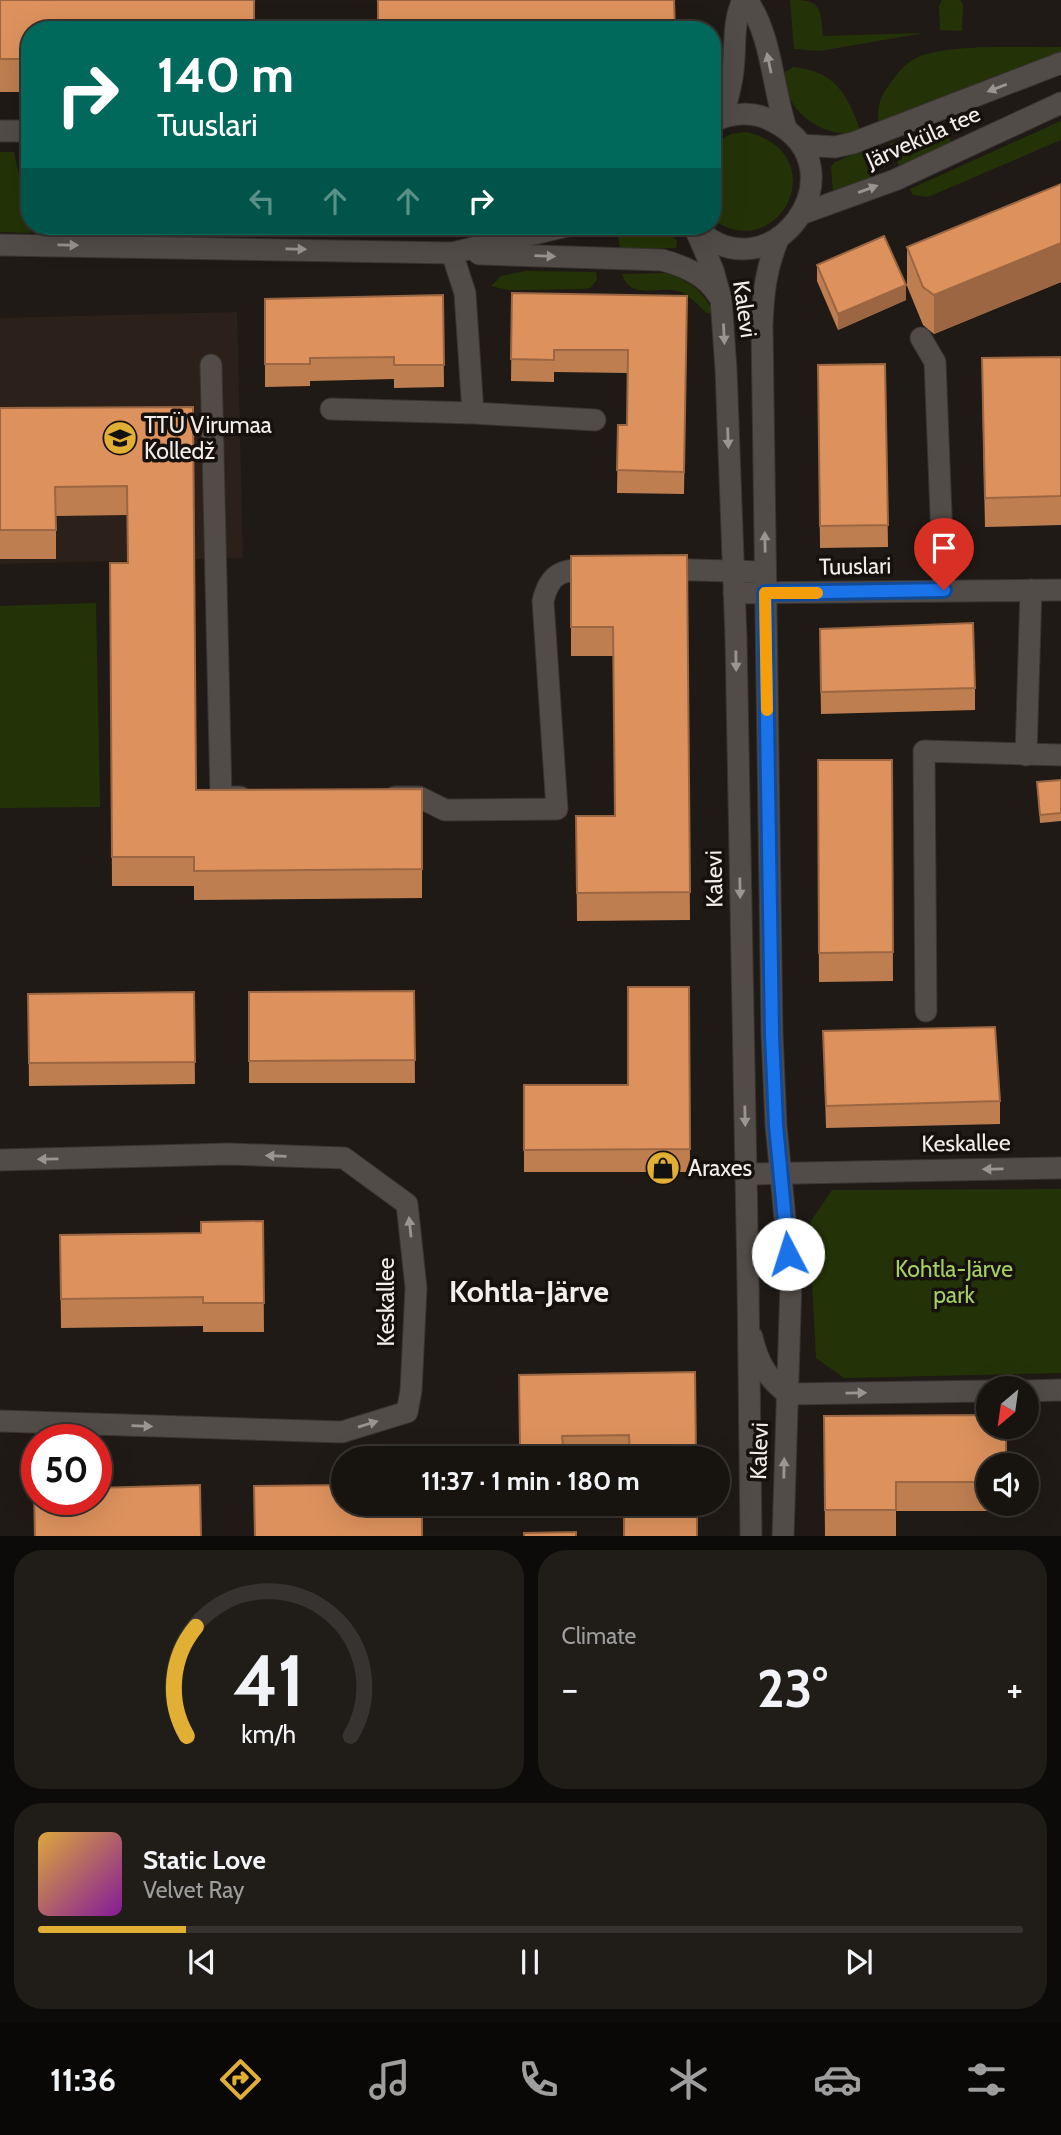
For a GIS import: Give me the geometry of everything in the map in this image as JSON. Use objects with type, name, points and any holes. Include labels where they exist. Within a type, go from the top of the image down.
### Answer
[{"type":"street","points":[[721,110],[733,76],[736,21],[745,0]]},
{"type":"street","points":[[745,0],[761,26],[777,101],[786,128]]},
{"type":"street","name":"Järveküla tee","points":[[801,145],[835,147],[853,143],[1061,63]]},
{"type":"street","name":"Järveküla tee","points":[[804,212],[895,180],[1061,103]]},
{"type":"street","points":[[703,235],[723,245],[747,248],[769,243],[789,231],[804,212],[811,190],[810,167],[801,145],[786,128],[765,117],[744,113],[721,118]]},
{"type":"street","points":[[0,131],[21,131]]},
{"type":"street","points":[[452,253],[529,235]]},
{"type":"street","name":"Kalevi","points":[[698,235],[713,270],[721,299],[734,593],[751,1536]]},
{"type":"street","name":"Kalevi","points":[[779,237],[767,270],[763,291],[772,1034],[776,1125],[790,1281],[783,1536]]},
{"type":"street","points":[[0,244],[662,260],[682,265],[701,277],[721,299]]},
{"type":"street","points":[[452,253],[466,293],[473,413]]},
{"type":"street","points":[[921,338],[935,362],[944,590]]},
{"type":"street","points":[[211,365],[221,797],[260,797]]},
{"type":"street","points":[[331,409],[595,420]]},
{"type":"street","points":[[379,797],[419,797],[445,810],[557,810],[543,601],[546,588],[554,576],[570,570],[733,571],[765,583]]},
{"type":"street","name":"Tuuslari","points":[[734,593],[765,583],[944,590],[1061,590]]},
{"type":"street","points":[[1026,755],[1031,590]]},
{"type":"street","points":[[926,1011],[925,751],[1061,755]]},
{"type":"street","name":"Keskallee","points":[[0,1160],[229,1154],[344,1158],[407,1203],[416,1288],[411,1391],[407,1412],[342,1432],[0,1421]]},
{"type":"street","name":"Keskallee","points":[[746,1174],[1061,1168]]},
{"type":"street","points":[[749,1312],[758,1362],[771,1382],[788,1394],[976,1391]]},
{"type":"street","points":[[1040,1391],[1061,1391]]},
{"type":"shaded area","name":"TTÜ Virumaa Kolledž","points":[[237,312],[243,558],[0,564],[0,318]]},
{"type":"green space","points":[[790,0],[808,2],[817,7],[823,36],[924,33],[820,51],[794,49]]},
{"type":"green space","points":[[942,0],[960,0],[963,5],[962,31],[940,30],[939,6]]},
{"type":"green space","points":[[1061,47],[1061,57],[879,125],[878,109],[883,94],[901,70],[916,58],[929,53],[965,48]]},
{"type":"green space","points":[[793,67],[820,74],[838,87],[851,107],[861,133],[834,132],[808,120],[798,111],[786,87],[785,72]]},
{"type":"green space","points":[[1061,121],[1061,140],[928,197],[913,195],[910,189]]},
{"type":"green space","points":[[938,126],[949,132],[950,142],[899,166],[889,144]]},
{"type":"green space","points":[[746,132],[773,144],[788,161],[793,181],[788,201],[776,218],[758,229],[736,230],[721,223],[721,139],[731,134]]},
{"type":"green space","points":[[868,148],[878,175],[833,193],[831,167],[835,162]]},
{"type":"green space","points":[[0,152],[14,152],[21,185],[21,233],[0,232]]},
{"type":"green space","points":[[618,235],[669,235],[677,240],[676,248],[620,250]]},
{"type":"green space","points":[[525,271],[596,272],[597,280],[590,288],[583,289],[508,290],[491,286],[501,276]]},
{"type":"green space","points":[[666,273],[682,279],[701,293],[713,314],[707,313],[681,292],[632,288],[622,274]]},
{"type":"green space","points":[[96,603],[100,807],[0,808],[0,606]]},
{"type":"green space","name":"Kohtla-Järve park","points":[[1061,1189],[1061,1373],[844,1378],[816,1358],[809,1224],[832,1190]]},
{"type":"building","points":[[0,0],[254,0],[254,21],[21,21],[21,59],[0,59]]},
{"type":"building","points":[[378,0],[674,0],[675,21],[378,21]]},
{"type":"building","points":[[1061,184],[1061,243],[934,295],[923,287],[907,247]]},
{"type":"building","points":[[884,236],[906,285],[838,314],[817,265]]},
{"type":"building","points":[[512,293],[687,296],[684,472],[617,470],[618,425],[627,425],[628,350],[554,350],[554,360],[511,359]]},
{"type":"building","points":[[443,295],[444,365],[394,365],[394,357],[310,358],[310,364],[265,364],[265,299]]},
{"type":"building","points":[[1061,357],[1061,496],[985,498],[982,358]]},
{"type":"building","points":[[885,364],[888,525],[820,526],[818,365]]},
{"type":"building","points":[[193,407],[196,790],[422,789],[422,869],[194,871],[194,857],[112,857],[110,563],[128,563],[127,486],[55,487],[56,530],[0,530],[0,408]]},
{"type":"building","points":[[687,555],[690,892],[577,893],[576,816],[615,816],[613,627],[571,627],[571,556]]},
{"type":"building","points":[[973,623],[975,688],[821,692],[820,629]]},
{"type":"building","points":[[818,760],[892,760],[893,952],[819,953]]},
{"type":"building","points":[[1061,780],[1061,813],[1040,815],[1037,782]]},
{"type":"building","points":[[628,987],[689,987],[690,1149],[524,1150],[524,1085],[628,1085]]},
{"type":"building","points":[[414,991],[415,1060],[249,1061],[249,992]]},
{"type":"building","points":[[194,992],[195,1062],[29,1063],[28,994]]},
{"type":"building","points":[[995,1027],[1000,1101],[826,1106],[823,1031]]},
{"type":"building","points":[[263,1221],[264,1303],[203,1303],[203,1297],[61,1299],[60,1235],[201,1233],[201,1222]]},
{"type":"building","points":[[695,1372],[696,1446],[629,1446],[629,1435],[562,1436],[563,1446],[520,1446],[519,1375]]},
{"type":"building","points":[[976,1415],[976,1439],[1006,1439],[1006,1453],[976,1453],[976,1482],[896,1482],[896,1510],[825,1510],[824,1416]]},
{"type":"building","points":[[200,1485],[201,1536],[35,1536],[35,1515],[112,1515],[112,1488]]},
{"type":"building","points":[[331,1485],[331,1516],[422,1516],[422,1536],[255,1536],[254,1486]]},
{"type":"building","points":[[624,1516],[697,1516],[697,1536],[624,1536]]},
{"type":"building","points":[[576,1532],[576,1536],[524,1536],[524,1533]]},
{"type":"slow traffic","points":[[767,710],[765,593],[817,593]]},
{"type":"place","name":"TTÜ Virumaa Kolledž","points":[[120,438]]},
{"type":"place","name":"Araxes","points":[[663,1168]]},
{"type":"district","name":"Kohtla-Järve","points":[[529,1292]]},
{"type":"route","points":[[788,1254],[776,1125],[772,1034],[765,593],[944,590]]}]
